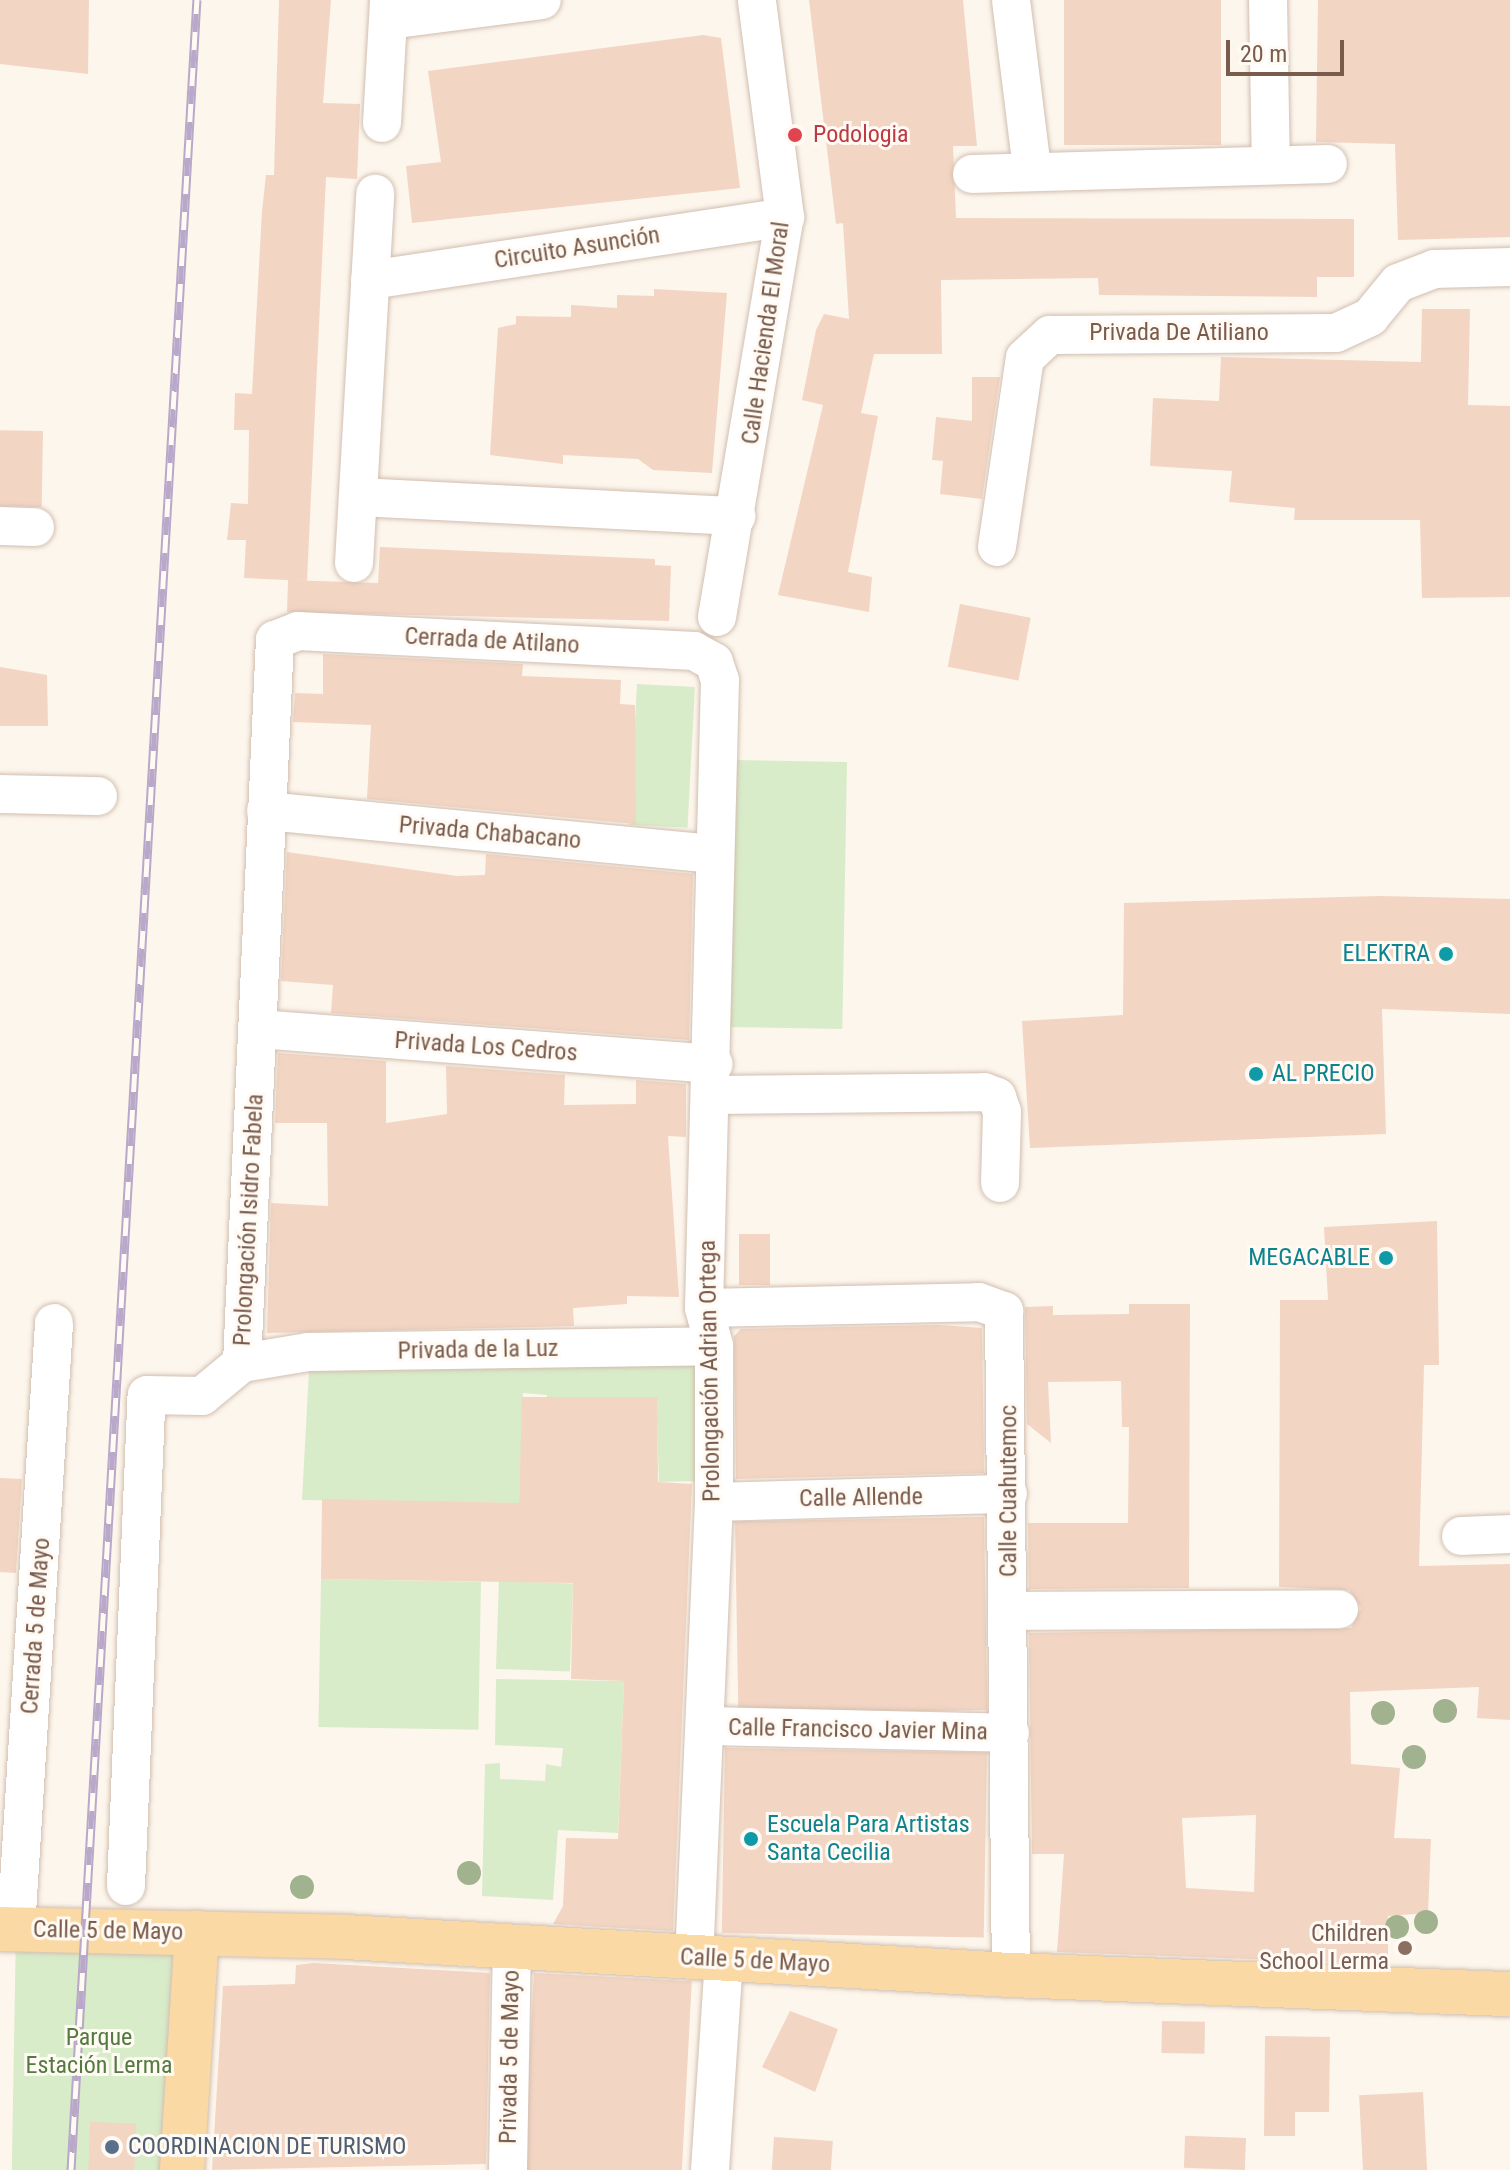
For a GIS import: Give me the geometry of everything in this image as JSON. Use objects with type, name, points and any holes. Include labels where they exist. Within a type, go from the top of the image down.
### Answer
[{"type":"main road","name":"Calle 5 de Mayo","points":[[8,1929],[197,1932],[512,1945],[1011,1975],[1510,1994]]},
{"type":"main road","points":[[182,2170],[197,1932]]},
{"type":"street","points":[[382,123],[389,10],[542,0]]},
{"type":"street","name":"Calle Hacienda El Moral","points":[[717,617],[737,516],[785,217],[757,0]]},
{"type":"street","points":[[1011,0],[1032,168]]},
{"type":"street","points":[[1268,0],[1271,165]]},
{"type":"street","points":[[972,174],[1032,168],[1328,164]]},
{"type":"street","points":[[354,563],[375,194]]},
{"type":"street","name":"Circuito Asunción","points":[[370,280],[785,217]]},
{"type":"street","name":"Privada De Atiliano","points":[[997,547],[1025,358],[1050,335],[1336,333],[1370,317],[1398,283],[1434,269],[1510,267]]},
{"type":"street","points":[[358,497],[737,516]]},
{"type":"street","name":"Cerrada de Atilano","points":[[290,631],[694,651]]},
{"type":"street","name":"Prolongación Isidro Fabela","points":[[126,1886],[147,1395],[202,1396],[242,1363],[273,650],[290,631]]},
{"type":"street","name":"Prolongación Adrian Ortega","points":[[694,651],[714,662],[720,680],[704,1308],[714,1346],[714,1502],[705,1726],[710,2170]]},
{"type":"street","points":[[0,794],[98,796]]},
{"type":"street","name":"Privada Chabacano","points":[[266,811],[714,854]]},
{"type":"street","name":"Privada Los Cedros","points":[[258,1029],[712,1080],[984,1092],[997,1097],[1002,1112],[1000,1183]]},
{"type":"street","name":"Calle Cuahutemoc","points":[[704,1308],[998,1303],[1009,1324],[1011,1975]]},
{"type":"street","name":"Cerrada 5 de Mayo","points":[[8,1929],[54,1323]]},
{"type":"street","name":"Privada de la Luz","points":[[242,1363],[308,1352],[714,1346]]},
{"type":"street","name":"Calle Allende","points":[[714,1502],[1008,1494]]},
{"type":"street","points":[[1461,1536],[1510,1534]]},
{"type":"street","points":[[1009,1611],[1339,1609]]},
{"type":"street","name":"Calle Francisco Javier Mina","points":[[705,1726],[1010,1733]]},
{"type":"street","name":"Privada 5 de Mayo","points":[[508,2170],[512,1945]]},
{"type":"green space","points":[[637,684],[695,687],[688,828],[630,825]]},
{"type":"green space","points":[[732,760],[847,762],[842,1029],[727,1027]]},
{"type":"green space","points":[[700,1363],[697,1481],[659,1482],[656,1397],[604,1397],[544,1474],[547,1395],[523,1393],[519,1503],[302,1500],[309,1370]]},
{"type":"green space","points":[[321,1579],[481,1582],[478,1730],[318,1727]]},
{"type":"green space","points":[[499,1581],[573,1584],[570,1672],[496,1669]]},
{"type":"green space","points":[[496,1679],[624,1681],[618,1833],[558,1830],[553,1900],[482,1896],[485,1764],[500,1763],[500,1779],[545,1781],[546,1764],[561,1767],[563,1748],[495,1745]]},
{"type":"green space","name":"Parque Estación Lerma","points":[[16,1929],[197,1932],[193,2170],[12,2170]]},
{"type":"building","points":[[0,0],[89,0],[88,74],[0,64]]},
{"type":"building","points":[[279,0],[331,0],[323,103],[360,104],[357,179],[326,177],[307,581],[244,578],[246,540],[227,540],[231,503],[248,504],[249,430],[234,430],[235,393],[252,394],[262,211],[266,175],[274,175]]},
{"type":"building","points":[[809,0],[963,0],[977,146],[953,146],[956,218],[1354,219],[1354,277],[1317,277],[1317,297],[1099,295],[1098,278],[941,280],[942,354],[874,354],[861,413],[878,416],[848,572],[872,577],[869,612],[778,595],[823,405],[802,400],[816,330],[824,314],[849,319],[843,223],[836,224]]},
{"type":"building","points":[[1064,0],[1221,0],[1221,145],[1064,145]]},
{"type":"building","points":[[1318,0],[1510,0],[1510,237],[1398,240],[1395,144],[1316,142]]},
{"type":"building","points":[[703,35],[721,38],[740,188],[412,223],[406,166],[441,162],[428,71]]},
{"type":"building","points":[[654,289],[727,293],[712,473],[653,470],[638,459],[563,455],[563,464],[490,455],[498,328],[516,324],[516,316],[571,317],[571,305],[617,308],[617,295],[654,296]]},
{"type":"building","points":[[1422,309],[1470,309],[1468,405],[1510,406],[1510,597],[1422,598],[1420,520],[1294,520],[1295,508],[1229,502],[1232,471],[1150,466],[1153,398],[1219,401],[1221,357],[1421,362]]},
{"type":"building","points":[[972,377],[1000,377],[982,499],[940,494],[943,461],[932,460],[936,417],[972,421]]},
{"type":"building","points":[[0,430],[43,431],[42,507],[0,506]]},
{"type":"building","points":[[380,547],[655,559],[655,565],[671,566],[669,621],[287,612],[288,580],[378,583]]},
{"type":"building","points":[[960,604],[1031,618],[1018,681],[948,667]]},
{"type":"building","points":[[323,654],[523,664],[522,676],[621,680],[620,704],[635,705],[636,824],[367,799],[371,725],[293,722],[295,693],[323,694]]},
{"type":"building","points":[[0,667],[47,675],[48,726],[0,726]]},
{"type":"building","points":[[287,852],[457,876],[485,875],[486,854],[693,874],[689,1040],[331,1013],[333,985],[281,981]]},
{"type":"building","name":"AL PRECIO","points":[[1379,896],[1510,899],[1510,1014],[1382,1009],[1386,1134],[1030,1148],[1022,1021],[1123,1015],[1124,903]]},
{"type":"building","points":[[278,1053],[386,1061],[386,1123],[447,1114],[446,1066],[565,1075],[564,1105],[636,1104],[636,1080],[686,1084],[686,1137],[668,1136],[679,1297],[627,1296],[627,1304],[573,1308],[574,1326],[267,1333],[271,1203],[328,1206],[327,1123],[275,1123]]},
{"type":"building","points":[[1437,1221],[1439,1365],[1424,1365],[1419,1566],[1510,1564],[1510,1720],[1477,1718],[1479,1687],[1350,1692],[1351,1764],[1400,1768],[1394,1838],[1431,1839],[1428,1913],[1388,1916],[1388,1964],[1057,1952],[1064,1854],[1032,1854],[1029,1633],[1351,1628],[1361,1608],[1349,1590],[1279,1587],[1280,1300],[1328,1300],[1324,1227]],"holes":[[[1256,1815],[1254,1892],[1186,1888],[1182,1818]]]},
{"type":"building","points":[[739,1234],[770,1234],[770,1285],[739,1285]]},
{"type":"building","points":[[1129,1304],[1190,1304],[1189,1588],[1029,1589],[1028,1523],[1128,1523],[1129,1427],[1122,1427],[1121,1381],[1048,1382],[1051,1443],[1027,1424],[1025,1307],[1053,1306],[1053,1315],[1129,1314]]},
{"type":"building","points":[[939,1325],[982,1328],[984,1473],[736,1479],[734,1336],[741,1329]]},
{"type":"building","points":[[522,1397],[657,1397],[658,1482],[692,1484],[673,1931],[553,1924],[563,1906],[566,1838],[618,1839],[624,1681],[571,1679],[573,1583],[321,1579],[322,1499],[519,1503]]},
{"type":"building","points":[[0,1478],[22,1479],[16,1573],[0,1572]]},
{"type":"building","points":[[984,1517],[987,1710],[738,1714],[735,1521]]},
{"type":"building","points":[[725,1748],[987,1753],[984,1938],[722,1933]]},
{"type":"building","points":[[314,1963],[490,1973],[486,2164],[212,2170],[223,1986],[295,1984],[296,1965]]},
{"type":"building","points":[[534,1973],[692,1981],[682,2170],[524,2170]]},
{"type":"building","points":[[790,2011],[838,2029],[815,2092],[762,2067]]},
{"type":"building","points":[[1162,2021],[1205,2022],[1204,2054],[1161,2053]]},
{"type":"building","points":[[1265,2036],[1330,2037],[1329,2112],[1295,2112],[1295,2136],[1264,2136]]},
{"type":"building","points":[[1423,2092],[1427,2170],[1363,2170],[1359,2095]]},
{"type":"building","name":"COORDINACION DE TURISMO","points":[[90,2122],[136,2124],[134,2170],[88,2170]]},
{"type":"building","points":[[1185,2136],[1246,2138],[1245,2170],[1184,2168]]},
{"type":"building","points":[[774,2137],[833,2141],[831,2170],[772,2170]]},
{"type":"railway","points":[[71,2170],[197,0]]},
{"type":"place","name":"Podologia","points":[[795,135]]},
{"type":"place","name":"ELEKTRA","points":[[1446,954]]},
{"type":"place","name":"AL PRECIO","points":[[1256,1074]]},
{"type":"place","name":"MEGACABLE","points":[[1386,1258]]},
{"type":"place","name":"Escuela Para Artistas Santa Cecilia","points":[[751,1839]]},
{"type":"place","name":"Children School Lerma","points":[[1405,1948]]},
{"type":"place","name":"COORDINACION DE TURISMO","points":[[112,2147]]}]
